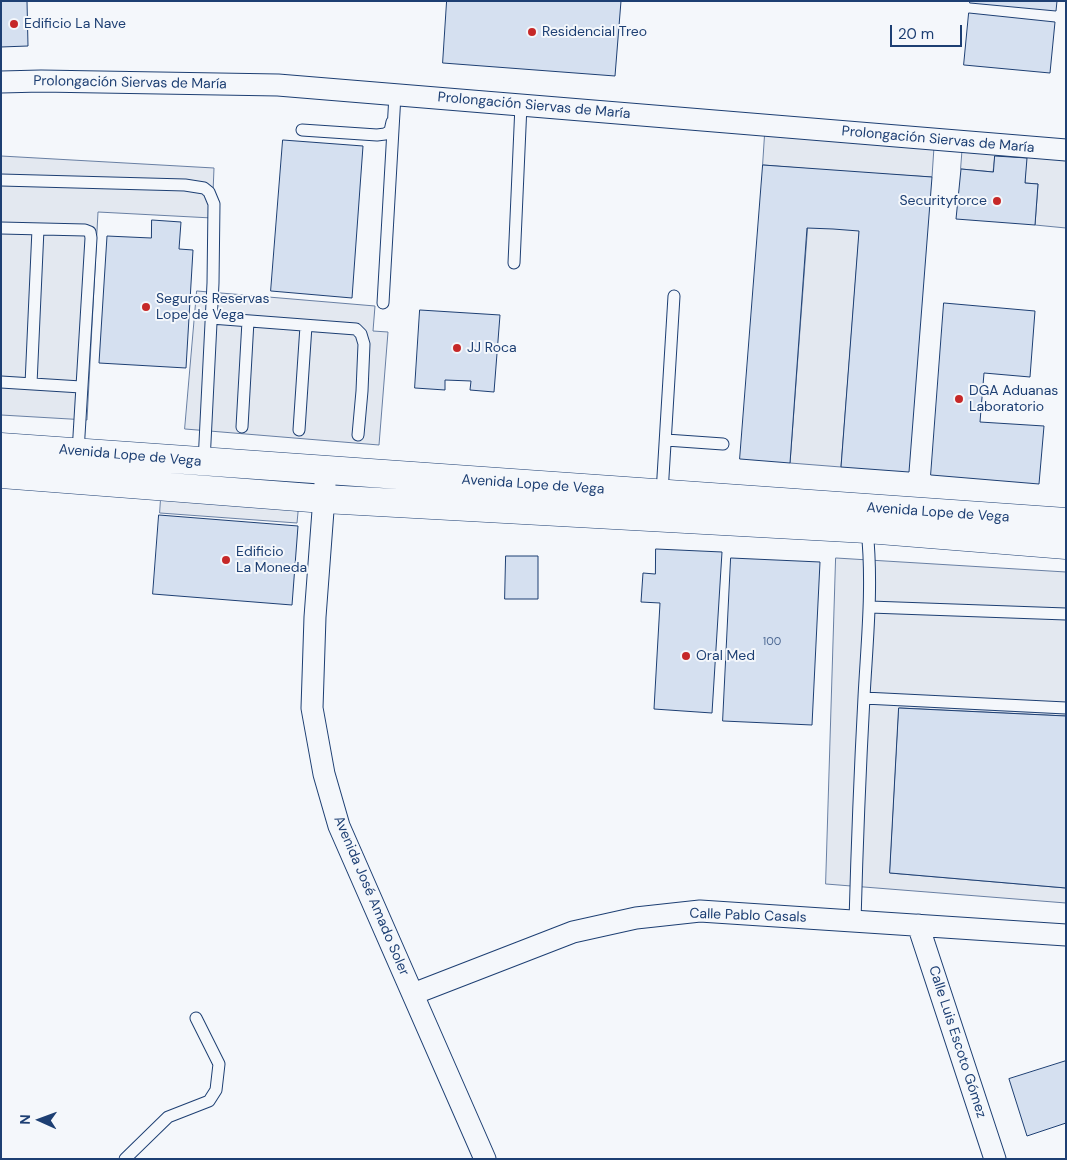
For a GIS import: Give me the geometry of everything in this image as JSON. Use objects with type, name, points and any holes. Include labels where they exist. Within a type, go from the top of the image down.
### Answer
[{"type":"main road","name":"Avenida Lope de Vega","points":[[1,447],[1066,522]]},
{"type":"main road","name":"Avenida Lope de Vega","points":[[1,474],[324,499],[867,529],[1066,545]]},
{"type":"street","name":"Prolongación Siervas de María","points":[[1,82],[278,85],[394,105],[520,105],[1066,150]]},
{"type":"street","name":"Avenida José Amado Soler","points":[[326,471],[315,617],[312,708],[322,764],[339,826],[485,1159]]},
{"type":"street","points":[[1066,539],[1066,545]]},
{"type":"street","name":"Calle Pablo Casals","points":[[413,994],[573,932],[636,918],[700,911],[1066,935]]},
{"type":"street","name":"Calle Luis Escoto Gómez","points":[[918,925],[995,1159]]},
{"type":"lane","points":[[302,130],[385,134],[390,131],[394,105]]},
{"type":"lane","points":[[383,303],[394,105]]},
{"type":"lane","points":[[514,263],[520,105]]},
{"type":"lane","points":[[1,180],[175,185],[204,188],[209,192],[214,204],[214,244],[204,462]]},
{"type":"lane","points":[[1,228],[85,230],[90,232],[78,452]]},
{"type":"lane","points":[[31,384],[38,229]]},
{"type":"lane","points":[[662,494],[674,296]]},
{"type":"lane","points":[[212,318],[356,329],[361,334],[364,344],[358,435]]},
{"type":"lane","points":[[242,427],[248,321]]},
{"type":"lane","points":[[299,430],[306,326]]},
{"type":"lane","points":[[1,382],[81,388]]},
{"type":"lane","points":[[666,440],[723,444]]},
{"type":"lane","points":[[855,921],[864,698],[870,607],[870,560],[867,529]]},
{"type":"lane","points":[[870,607],[1066,614]]},
{"type":"lane","points":[[864,698],[1066,708]]},
{"type":"lane","points":[[125,1159],[168,1117],[209,1101],[216,1090],[219,1064],[196,1018]]},
{"type":"shaded area","points":[[765,134],[934,147],[932,177],[864,173],[841,467],[790,463],[812,169],[763,165]]},
{"type":"shaded area","points":[[963,142],[1066,150],[1066,228],[1035,225],[1038,184],[1025,183],[1026,158],[995,156],[993,172],[961,169]]},
{"type":"shaded area","points":[[1,156],[214,168],[212,218],[98,212],[87,420],[1,415]]},
{"type":"shaded area","points":[[197,291],[375,306],[373,331],[388,332],[379,445],[185,429]]},
{"type":"shaded area","points":[[162,483],[300,491],[297,523],[160,513]]},
{"type":"shaded area","points":[[836,558],[1066,572],[1066,716],[899,708],[890,873],[1066,888],[1066,903],[826,884]]},
{"type":"building","name":"Edificio La Nave","points":[[1,1],[27,1],[28,46],[1,47]]},
{"type":"building","name":"Residencial Treo","points":[[447,1],[621,1],[615,76],[443,63]]},
{"type":"building","points":[[970,1],[1057,1],[1056,11],[970,3]]},
{"type":"building","points":[[969,13],[1055,22],[1050,73],[964,65]]},
{"type":"building","points":[[283,140],[363,146],[352,298],[271,291]]},
{"type":"building","name":"Securityforce","points":[[995,156],[1027,158],[1025,183],[1038,184],[1035,225],[956,219],[961,169],[993,172]]},
{"type":"building","points":[[763,165],[932,177],[909,472],[841,467],[859,231],[833,229],[807,228],[790,463],[740,459]]},
{"type":"building","name":"Seguros Reservas Lope de Vega","points":[[152,220],[181,222],[179,249],[193,250],[186,368],[99,363],[107,236],[151,238]]},
{"type":"building","name":"DGA Aduanas Laboratorio","points":[[944,303],[1035,311],[1030,377],[984,373],[980,422],[1044,426],[1039,484],[931,475]]},
{"type":"building","name":"JJ Roca","points":[[420,310],[500,315],[494,392],[470,390],[471,381],[445,380],[445,390],[415,388]]},
{"type":"building","name":"Edificio La Moneda","points":[[159,515],[298,526],[292,605],[153,594]]},
{"type":"building","name":"Oral Med","points":[[656,549],[722,552],[712,713],[654,709],[660,603],[641,602],[643,573],[655,574]]},
{"type":"building","points":[[506,556],[538,556],[538,599],[505,599]]},
{"type":"building","points":[[731,558],[820,562],[812,725],[723,721]]},
{"type":"building","points":[[899,708],[1066,716],[1066,888],[890,873]]},
{"type":"building","points":[[1066,1061],[1066,1123],[1027,1136],[1009,1079]]},
{"type":"place","name":"Edificio La Nave","points":[[14,24]]},
{"type":"place","name":"Residencial Treo","points":[[532,32]]},
{"type":"place","name":"Securityforce","points":[[997,201]]},
{"type":"place","name":"Seguros Reservas Lope de Vega","points":[[146,307]]},
{"type":"place","name":"JJ Roca","points":[[457,348]]},
{"type":"place","name":"DGA Aduanas Laboratorio","points":[[959,399]]},
{"type":"place","name":"Edificio La Moneda","points":[[226,560]]},
{"type":"place","name":"Oral Med","points":[[686,656]]}]
